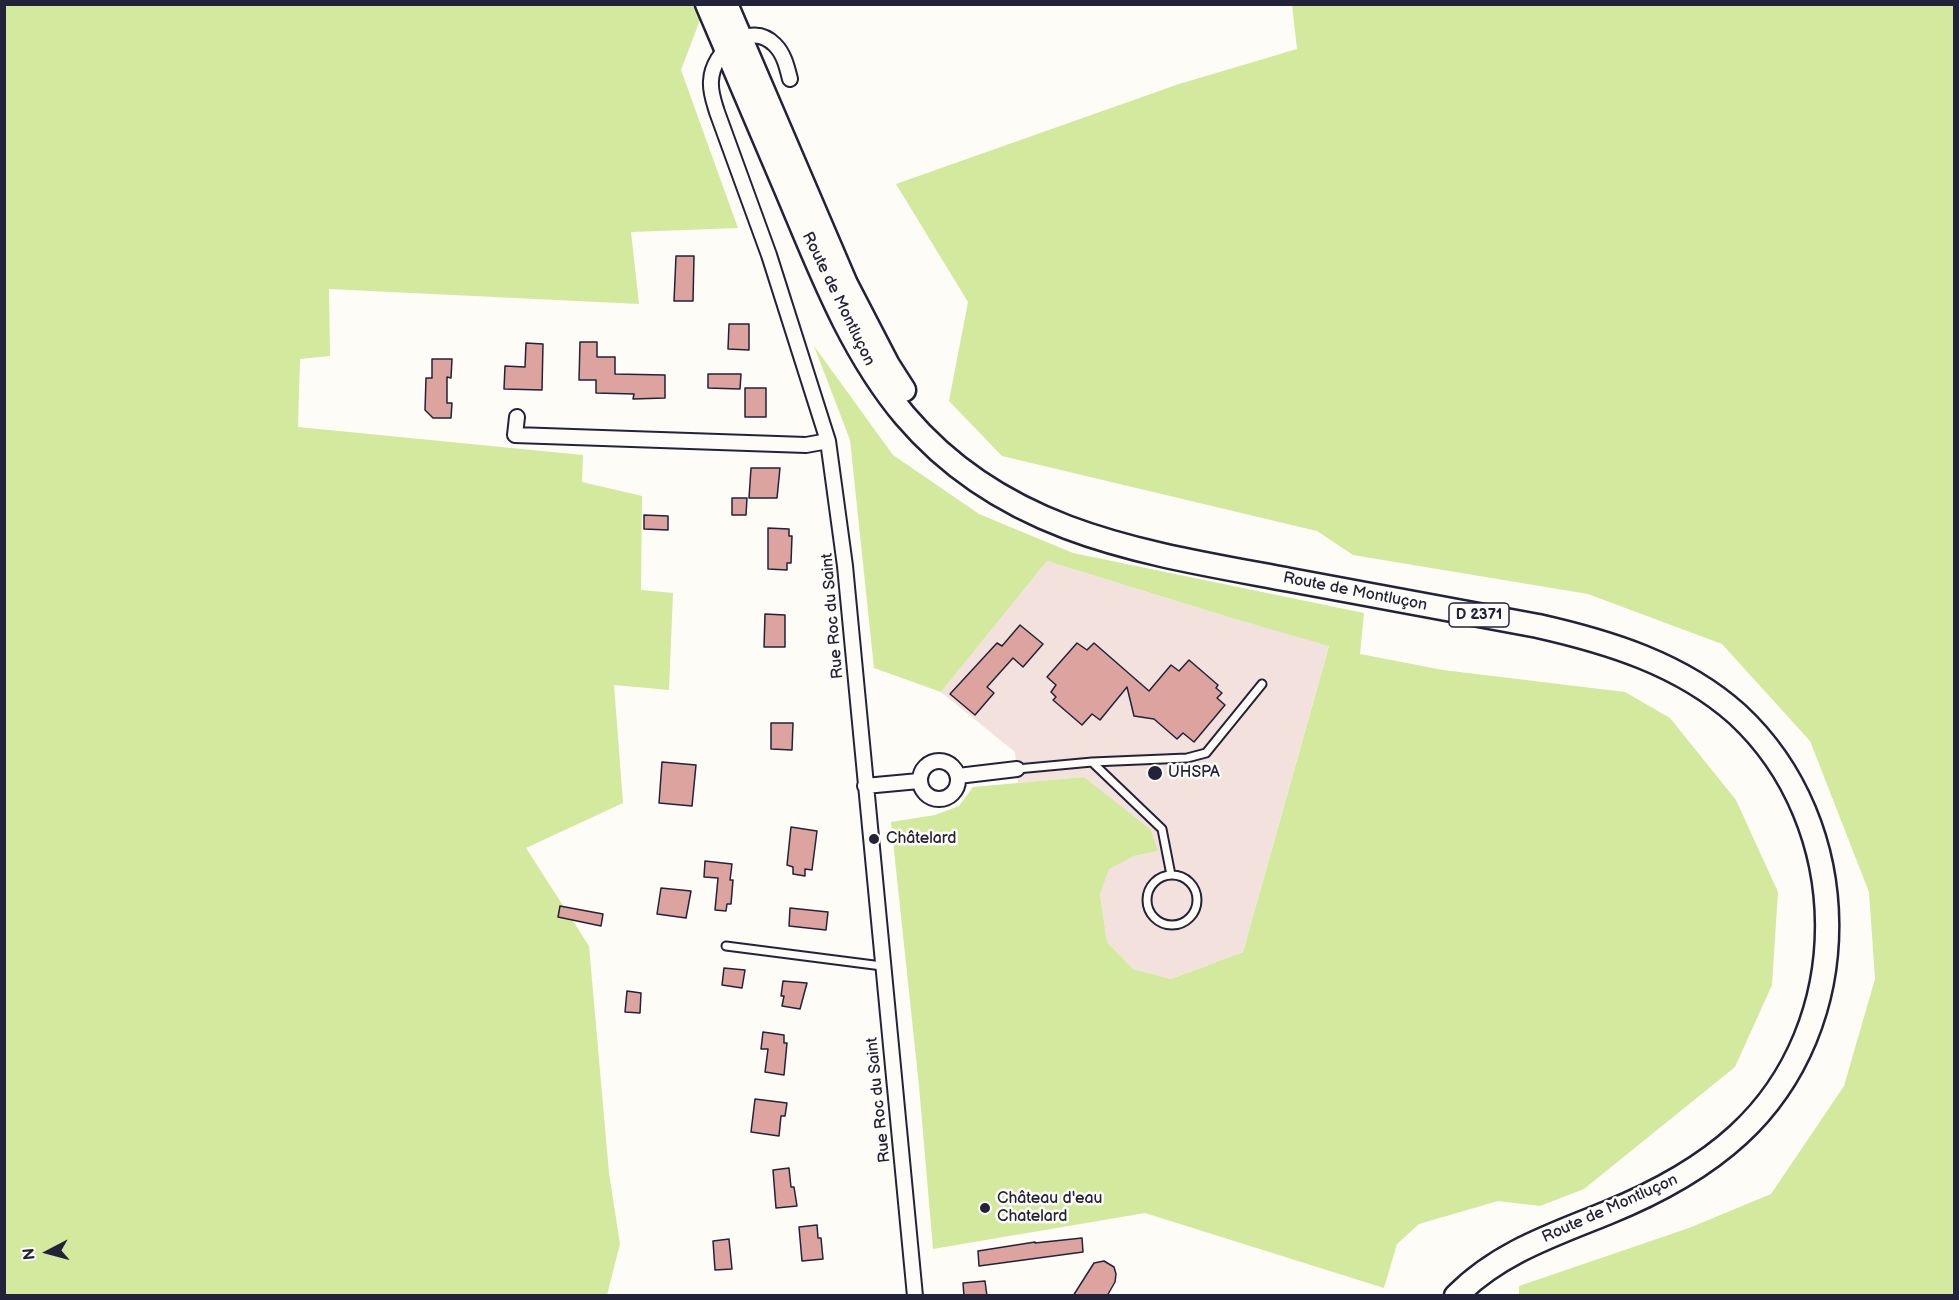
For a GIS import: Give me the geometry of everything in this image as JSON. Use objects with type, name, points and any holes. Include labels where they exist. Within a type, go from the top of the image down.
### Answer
[{"type":"main road","name":"Route de Montluçon","points":[[707,4],[733,43],[846,284],[888,365],[905,392],[947,440],[991,476],[1042,505],[1092,525],[1125,535],[1555,618],[1637,642],[1678,660],[1742,704],[1770,734],[1794,768],[1816,812],[1830,851],[1838,896],[1840,936],[1829,1005],[1814,1047],[1793,1088],[1765,1125],[1732,1156],[1693,1184],[1634,1214],[1513,1266],[1473,1296]]},
{"type":"main road","name":"Route de Montluçon","points":[[726,4],[733,43],[811,250],[861,351],[904,415],[932,444],[975,480],[1009,501],[1040,516],[1073,531],[1113,543],[1205,564],[1538,626],[1635,653],[1680,674],[1735,713],[1767,748],[1794,789],[1815,837],[1821,861],[1827,903],[1828,945],[1816,1008],[1800,1049],[1777,1090],[1739,1134],[1704,1163],[1638,1200],[1505,1257],[1471,1280],[1456,1296]]},
{"type":"street","points":[[733,43],[758,36],[773,42],[782,54],[790,79]]},
{"type":"street","name":"Rue Roc du Saint","points":[[733,43],[718,56],[713,69],[711,81],[713,97],[769,255],[828,441],[842,538],[915,1296]]},
{"type":"street","points":[[517,417],[515,435],[806,445],[828,441]]},
{"type":"street","points":[[939,760],[951,765],[958,776],[953,794],[941,799],[929,797],[919,781],[927,764],[939,760]]},
{"type":"street","points":[[958,776],[1017,770]]},
{"type":"street","points":[[865,786],[919,781]]},
{"type":"lane","points":[[1017,770],[1092,762],[1186,758],[1206,753],[1262,684]]},
{"type":"lane","points":[[1092,762],[1162,829],[1171,875]]},
{"type":"lane","points":[[1171,875],[1186,880],[1196,893],[1197,901],[1196,909],[1185,921],[1170,925],[1155,918],[1150,911],[1148,895],[1156,881],[1171,875]]},
{"type":"lane","points":[[726,946],[882,966]]},
{"type":"shaded area","name":"UHSPA","points":[[1047,561],[1225,616],[1329,645],[1243,952],[1171,979],[1133,969],[1107,942],[1100,893],[1109,868],[1134,856],[1158,851],[1084,777],[1018,783],[1015,752],[941,692]]},
{"type":"green space","points":[[4,5],[693,5],[700,20],[681,70],[738,228],[631,232],[639,304],[329,289],[330,356],[300,359],[298,427],[583,455],[582,482],[642,496],[641,590],[673,593],[669,690],[614,685],[623,803],[526,848],[589,946],[609,1173],[620,1244],[607,1295],[5,1295]]},
{"type":"green space","points":[[1292,5],[1954,5],[1954,1295],[1519,1295],[1519,1286],[1689,1228],[1771,1194],[1844,1086],[1875,979],[1869,892],[1810,741],[1722,644],[1588,594],[1353,555],[1317,531],[1002,456],[949,401],[968,302],[896,184],[1179,84],[1297,49]]},
{"type":"green space","points":[[814,346],[893,455],[979,514],[1073,553],[1364,613],[1360,654],[1443,670],[1625,692],[1670,718],[1736,800],[1778,892],[1772,985],[1735,1067],[1584,1189],[1540,1206],[1498,1201],[1419,1224],[1397,1244],[1384,1288],[1145,1213],[933,1249],[919,1086],[891,822],[935,815],[959,806],[973,787],[1084,777],[1151,830],[1158,851],[1134,856],[1109,869],[1100,894],[1107,942],[1133,969],[1171,979],[1243,952],[1329,646],[1047,561],[941,692],[874,668],[850,440]]},
{"type":"building","points":[[676,256],[694,256],[693,301],[674,301]]},
{"type":"building","points":[[729,324],[749,324],[749,350],[728,349]]},
{"type":"building","points":[[580,342],[597,342],[597,357],[615,357],[615,374],[665,375],[665,398],[633,399],[634,394],[596,393],[596,380],[579,380]]},
{"type":"building","points":[[526,343],[543,344],[542,390],[504,389],[505,366],[525,367]]},
{"type":"building","points":[[432,359],[452,359],[451,378],[447,377],[447,403],[452,403],[451,418],[433,418],[425,410],[426,378],[432,378]]},
{"type":"building","points":[[708,374],[741,374],[740,389],[708,388]]},
{"type":"building","points":[[745,388],[766,388],[766,417],[745,417]]},
{"type":"building","points":[[751,468],[780,468],[777,498],[749,498]]},
{"type":"building","points":[[732,498],[747,498],[746,515],[732,515]]},
{"type":"building","points":[[644,515],[668,516],[668,530],[644,529]]},
{"type":"building","points":[[768,528],[789,529],[789,536],[792,536],[791,563],[787,563],[787,570],[768,569]]},
{"type":"building","points":[[765,614],[785,615],[785,647],[764,647]]},
{"type":"building","points":[[1020,625],[1043,644],[1023,667],[1013,658],[987,687],[994,693],[975,715],[950,694],[997,643],[1002,646]]},
{"type":"building","points":[[1077,643],[1087,650],[1094,643],[1149,691],[1171,665],[1179,671],[1189,660],[1218,685],[1216,688],[1222,693],[1217,698],[1225,705],[1194,742],[1183,733],[1177,739],[1154,719],[1134,716],[1127,687],[1100,720],[1092,714],[1082,725],[1053,700],[1056,697],[1051,692],[1056,685],[1047,677]]},
{"type":"building","points":[[771,723],[793,723],[792,750],[771,749]]},
{"type":"building","points":[[662,762],[696,765],[692,806],[659,803]]},
{"type":"building","points":[[791,827],[817,831],[812,870],[805,869],[805,876],[793,874],[793,867],[787,865]]},
{"type":"building","points":[[705,861],[732,864],[731,904],[727,904],[726,911],[715,910],[718,878],[704,877]]},
{"type":"building","points":[[661,888],[691,891],[686,918],[657,914]]},
{"type":"building","points":[[560,906],[603,914],[601,926],[558,917]]},
{"type":"building","points":[[790,908],[828,912],[826,930],[789,926]]},
{"type":"building","points":[[724,968],[745,970],[742,988],[722,985]]},
{"type":"building","points":[[783,981],[807,983],[800,1009],[782,1006]]},
{"type":"building","points":[[627,991],[641,993],[640,1013],[625,1012]]},
{"type":"building","points":[[763,1032],[784,1035],[784,1043],[787,1043],[784,1075],[765,1072],[768,1049],[761,1049]]},
{"type":"building","points":[[755,1099],[787,1103],[785,1116],[781,1116],[779,1136],[751,1132]]},
{"type":"building","points":[[789,1168],[791,1187],[794,1187],[797,1206],[776,1208],[773,1170]]},
{"type":"building","points":[[817,1225],[823,1259],[802,1261],[799,1227]]},
{"type":"building","points":[[1082,1238],[1083,1252],[979,1266],[978,1251],[1035,1242]]},
{"type":"building","points":[[729,1239],[732,1269],[715,1270],[713,1241]]},
{"type":"building","points":[[1104,1261],[1114,1267],[1116,1274],[1115,1282],[1107,1296],[1073,1296],[1094,1263]]},
{"type":"building","points":[[985,1281],[987,1296],[964,1296],[963,1283]]},
{"type":"place","name":"UHSPA","points":[[1155,773]]},
{"type":"place","name":"Châtelard","points":[[874,839]]},
{"type":"place","name":"Château d'eau Chatelard","points":[[985,1208]]}]
